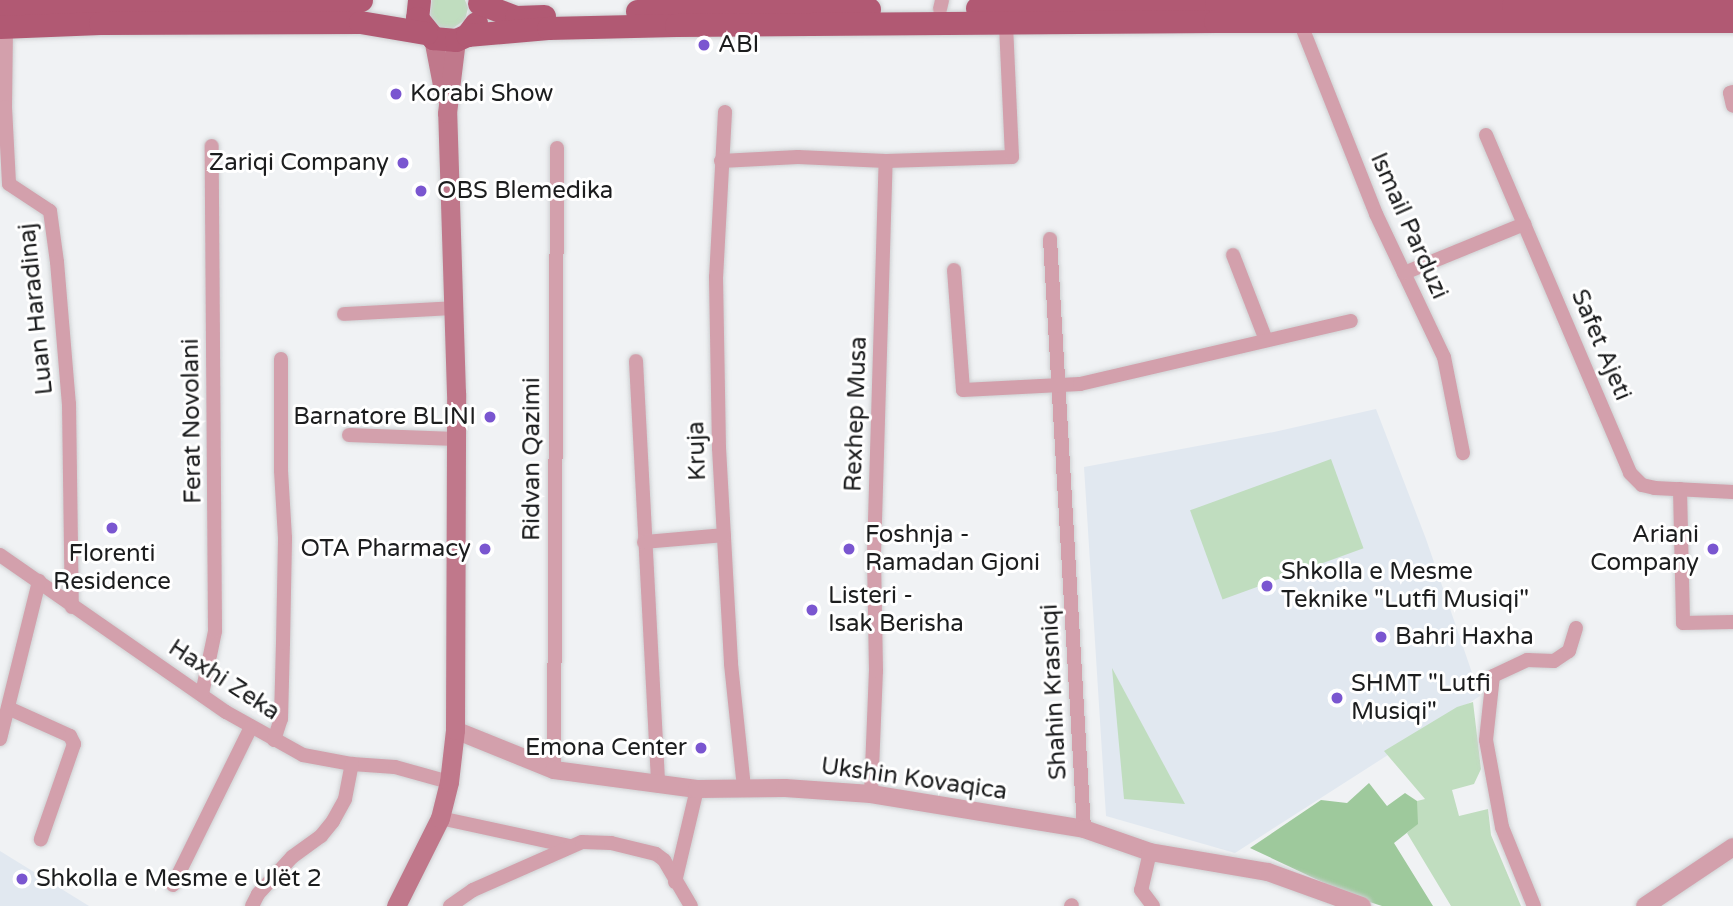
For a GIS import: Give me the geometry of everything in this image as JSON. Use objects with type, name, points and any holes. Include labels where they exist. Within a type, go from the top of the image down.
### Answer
[{"type":"main road","points":[[0,5],[361,0]]},
{"type":"main road","points":[[418,0],[418,18],[446,37]]},
{"type":"main road","points":[[446,37],[477,20],[478,2],[516,17],[680,9],[1215,1],[1297,9],[1733,21]]},
{"type":"main road","points":[[3,27],[100,23],[360,22],[446,37],[548,28],[1006,23],[1297,9],[1339,2],[1733,3]]},
{"type":"main road","points":[[396,906],[440,818],[449,782],[456,730],[456,439],[446,37]]},
{"type":"street","name":"Ismail Parduzi","points":[[1297,9],[1376,214],[1444,357],[1463,453]]},
{"type":"street","points":[[721,161],[798,156],[886,161],[1012,157],[1006,23]]},
{"type":"street","name":"Luan Haradinaj","points":[[3,27],[3,140],[9,184],[50,211],[64,326],[69,404],[72,607]]},
{"type":"street","points":[[1733,92],[1730,93],[1733,106]]},
{"type":"street","name":"Kruja","points":[[725,112],[716,277],[731,664],[744,787]]},
{"type":"street","name":"Safet Ajeti","points":[[1486,135],[1630,473],[1642,485],[1733,492]]},
{"type":"street","name":"Ferat Novolani","points":[[202,694],[215,631],[212,146]]},
{"type":"street","name":"Ridvan Qazimi","points":[[554,770],[556,148]]},
{"type":"street","name":"Rexhep Musa","points":[[872,794],[876,671],[874,554],[886,161]]},
{"type":"street","points":[[1404,273],[1524,224]]},
{"type":"street","name":"Shahin Krasniqi","points":[[1051,239],[1084,829]]},
{"type":"street","points":[[1233,255],[1266,340]]},
{"type":"street","points":[[954,270],[963,390],[1080,384],[1352,321]]},
{"type":"street","points":[[344,314],[454,308]]},
{"type":"street","points":[[274,740],[281,719],[284,643],[285,538],[281,359]]},
{"type":"street","points":[[636,361],[658,785]]},
{"type":"street","points":[[349,435],[456,439]]},
{"type":"street","points":[[1680,489],[1683,623],[1733,622]]},
{"type":"street","points":[[644,542],[724,535]]},
{"type":"street","name":"Haxhi Zeka","points":[[0,555],[39,580],[72,607],[251,727],[303,755],[352,764],[396,766],[449,782]]},
{"type":"street","points":[[0,739],[39,580]]},
{"type":"street","points":[[1534,906],[1502,827],[1486,740],[1493,676],[1527,660],[1554,661],[1569,651],[1576,628]]},
{"type":"street","points":[[8,708],[70,737],[74,744],[41,839]]},
{"type":"street","points":[[173,885],[251,727]]},
{"type":"street","name":"Ukshin Kovaqica","points":[[456,730],[554,770],[697,789],[744,787],[872,794],[1084,829],[1150,852],[1268,872],[1362,906]]},
{"type":"street","points":[[252,906],[258,894],[292,858],[321,836],[332,821],[345,799],[352,764]]},
{"type":"street","points":[[676,882],[697,789]]},
{"type":"street","points":[[440,818],[572,846]]},
{"type":"street","points":[[450,906],[473,890],[582,842],[611,844],[656,854],[664,860],[691,906]]},
{"type":"street","points":[[1645,906],[1733,847]]},
{"type":"street","points":[[1150,852],[1141,890],[1153,906]]},
{"type":"shaded area","name":"Shkolla e Mesme Teknike \"Lutfi Musiqi\"","points":[[1376,409],[1426,539],[1480,696],[1235,853],[1106,816],[1084,467],[1274,432]]},
{"type":"shaded area","name":"Shkolla e Mesme e Ulët 2","points":[[0,851],[89,906],[0,906]]},
{"type":"green space","points":[[432,0],[465,0],[468,8],[465,20],[450,30],[438,27],[430,18]]},
{"type":"green space","points":[[1331,459],[1363,548],[1223,600],[1190,510]]},
{"type":"green space","points":[[1112,668],[1185,804],[1124,799]]},
{"type":"green space","points":[[1473,702],[1481,769],[1474,784],[1452,790],[1459,816],[1488,809],[1491,835],[1521,906],[1451,906],[1407,833],[1417,824],[1417,801],[1425,799],[1384,751],[1457,707]]},
{"type":"green space","points":[[1369,783],[1387,806],[1405,793],[1417,801],[1418,824],[1394,843],[1433,906],[1382,906],[1354,897],[1250,848],[1321,800],[1347,803]]},
{"type":"place","name":"ABI","points":[[704,45]]},
{"type":"place","name":"Korabi Show","points":[[396,94]]},
{"type":"place","name":"Zariqi Company","points":[[403,163]]},
{"type":"place","name":"OBS Blemedika","points":[[421,191]]},
{"type":"place","name":"Barnatore BLINI","points":[[490,417]]},
{"type":"place","name":"Florenti Residence","points":[[112,528]]},
{"type":"place","name":"OTA Pharmacy","points":[[485,549]]},
{"type":"place","name":"Foshnja - Ramadan Gjoni","points":[[849,549]]},
{"type":"place","name":"Ariani Company","points":[[1713,549]]},
{"type":"place","name":"Shkolla e Mesme Teknike \"Lutfi Musiqi\"","points":[[1267,586]]},
{"type":"place","name":"Listeri - Isak Berisha","points":[[812,610]]},
{"type":"place","name":"Bahri Haxha","points":[[1381,637]]},
{"type":"place","name":"SHMT \"Lutfi Musiqi\"","points":[[1337,698]]},
{"type":"place","name":"Emona Center","points":[[701,748]]},
{"type":"place","name":"Shkolla e Mesme e Ulët 2","points":[[22,879]]}]
